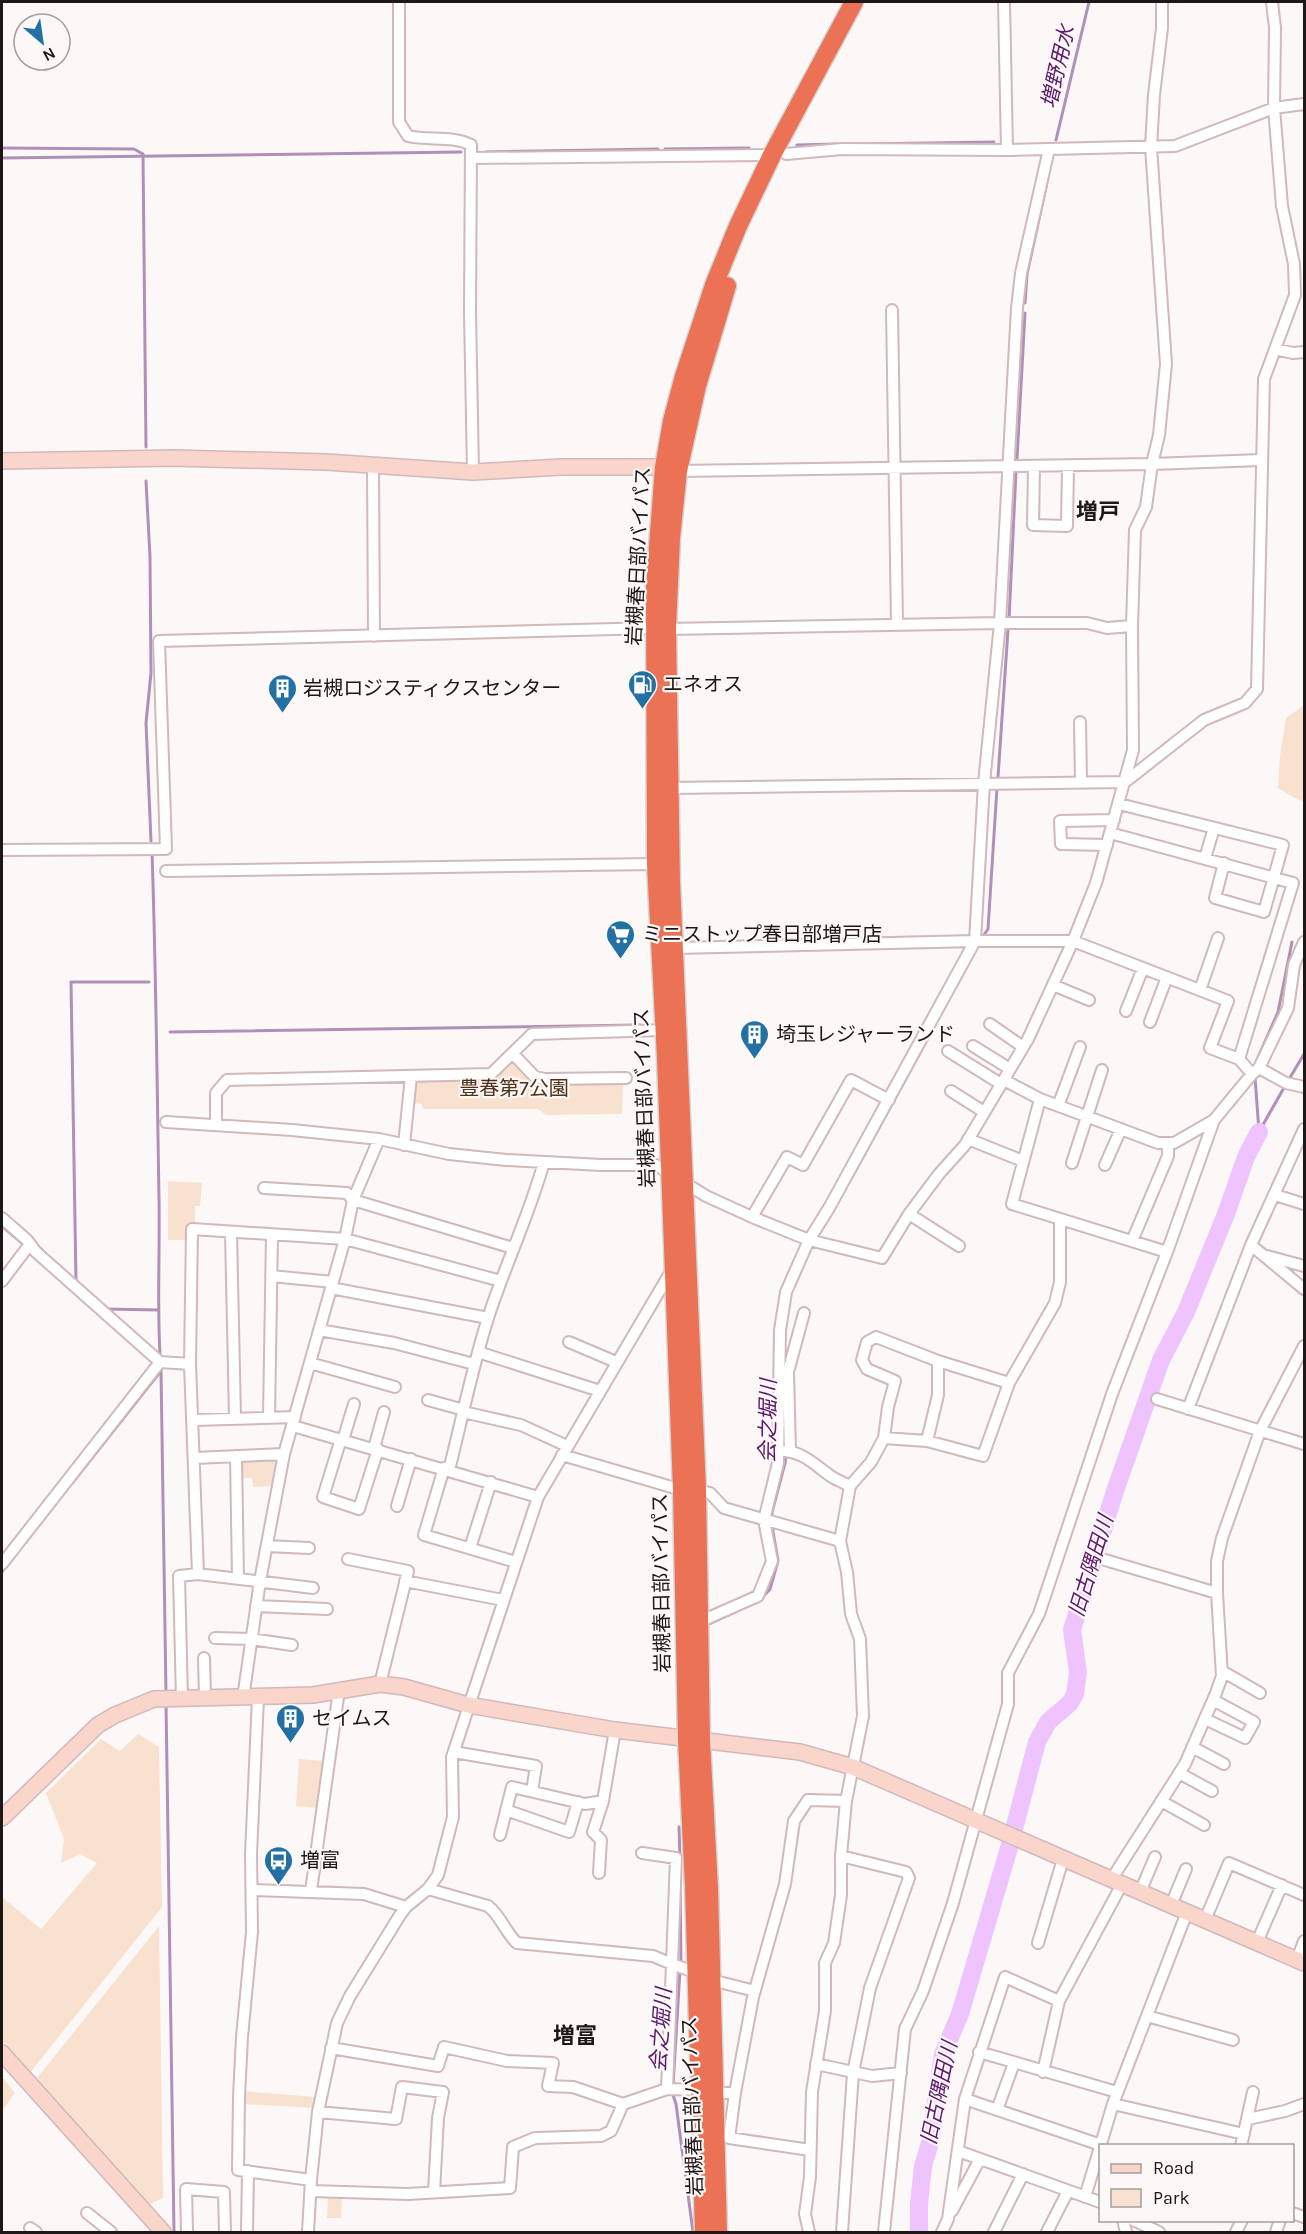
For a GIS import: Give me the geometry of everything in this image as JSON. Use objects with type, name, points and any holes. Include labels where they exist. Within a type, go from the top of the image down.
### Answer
[{"type":"highway","name":"岩槻春日部バイパス","points":[[704,2232],[707,2092],[694,1741],[689,1490],[676,1177],[674,948],[661,629],[655,587],[671,469],[725,290],[779,154],[854,2]]},
{"type":"highway","name":"岩槻春日部バイパス","points":[[779,154],[866,2]]},
{"type":"highway","name":"岩槻春日部バイパス","points":[[661,629],[656,864],[664,1030],[676,1177],[673,1267],[699,1622],[694,1741]]},
{"type":"highway","name":"岩槻春日部バイパス","points":[[707,2092],[718,2232]]},
{"type":"street","points":[[399,2],[399,123],[408,136],[420,139],[462,140],[471,145],[470,312],[473,472]]},
{"type":"street","points":[[1004,2],[1007,150]]},
{"type":"street","points":[[166,1122],[292,1130],[379,1139],[449,1154],[544,1162],[656,1165],[752,1217],[809,1240],[882,1258],[909,1214],[968,1139],[1023,1047],[1073,941],[1096,883],[1133,750],[1132,626],[1135,530],[1146,507],[1159,435],[1166,364],[1151,147],[1162,27],[1161,2]]},
{"type":"street","points":[[669,788],[1125,782],[1204,720],[1245,703],[1257,689],[1264,379],[1295,295],[1294,264],[1282,206],[1274,108],[1275,28],[1272,2]]},
{"type":"street","points":[[471,158],[779,154],[842,149],[1007,150],[1175,146],[1274,108],[1305,104]]},
{"type":"street","points":[[699,1622],[758,1596],[772,1561],[769,1521],[778,1463],[785,1451],[788,1372],[784,1364],[780,1330],[786,1292],[809,1240],[889,1100],[975,941],[984,783],[1000,623],[1021,273],[1049,149]]},
{"type":"street","points":[[892,310],[897,624]]},
{"type":"street","points":[[1275,350],[1305,352]]},
{"type":"street","points":[[2,461],[174,458],[326,462],[473,472],[561,467],[671,469],[1009,467],[1261,460]]},
{"type":"street","points":[[373,465],[374,636]]},
{"type":"street","points":[[1034,466],[1033,525],[1067,526],[1068,466]]},
{"type":"street","points":[[2,849],[166,849],[159,641],[897,624],[1087,623],[1107,628],[1132,626]]},
{"type":"street","points":[[1080,722],[1081,782]]},
{"type":"street","points":[[1119,804],[1282,845],[1264,912],[1215,898],[1224,863]]},
{"type":"street","points":[[1107,845],[1061,844],[1060,821],[1114,820]]},
{"type":"street","points":[[1205,858],[1214,828]]},
{"type":"street","points":[[1110,833],[1293,883],[1239,1059]]},
{"type":"street","points":[[166,871],[656,864]]},
{"type":"street","points":[[1200,990],[1218,938]]},
{"type":"street","points":[[674,948],[1073,941],[1228,1001],[1210,1048],[1239,1059],[1255,1071],[1305,1088]]},
{"type":"street","points":[[884,2232],[905,2029],[923,1991],[952,1903],[1008,1704],[1008,1673],[1039,1614],[1112,1394],[1167,1252],[1214,1120],[1255,1071],[1288,1008],[1294,965],[1305,942]]},
{"type":"street","points":[[1126,1011],[1143,968]]},
{"type":"street","points":[[1150,1022],[1167,977]]},
{"type":"street","points":[[1053,985],[1089,1000]]},
{"type":"street","points":[[990,1024],[1023,1047]]},
{"type":"street","points":[[216,1125],[216,1092],[227,1080],[491,1074],[532,1034],[625,1035],[664,1030]]},
{"type":"street","points":[[973,1047],[1010,1069]]},
{"type":"street","points":[[1058,1106],[1080,1047]]},
{"type":"street","points":[[948,1051],[1002,1082],[1040,1099],[1158,1143],[1168,1145],[1214,1120]]},
{"type":"street","points":[[515,1056],[535,1077],[545,1079],[626,1078]]},
{"type":"street","points":[[1072,1163],[1102,1070]]},
{"type":"street","points":[[404,1145],[411,1076]]},
{"type":"street","points":[[752,1217],[787,1157],[803,1165],[851,1080],[889,1100]]},
{"type":"street","points":[[951,1091],[984,1112]]},
{"type":"street","points":[[1040,1099],[1012,1204],[1167,1252]]},
{"type":"street","points":[[1106,1165],[1121,1129]]},
{"type":"street","points":[[1188,1409],[1251,1245],[1305,1129]]},
{"type":"street","points":[[379,1139],[353,1200],[345,1239],[284,1454],[251,1639],[252,1932],[238,2097],[238,2170],[311,2186],[408,2194],[510,2188],[513,2147],[535,2138],[601,2136],[611,2131],[622,2104]]},
{"type":"street","points":[[968,1139],[1023,1161]]},
{"type":"street","points":[[1132,1241],[1168,1156],[1168,1145]]},
{"type":"street","points":[[516,1562],[424,1535],[464,1411],[474,1364],[488,1318],[513,1248],[532,1206],[544,1162]]},
{"type":"street","points":[[264,1188],[347,1193],[353,1200],[513,1248]]},
{"type":"street","points":[[1275,1195],[1305,1204]]},
{"type":"street","points":[[909,1214],[959,1246]]},
{"type":"street","points":[[2,1218],[36,1252],[160,1362],[190,1364]]},
{"type":"street","points":[[884,1438],[927,1441],[983,1456],[1009,1383],[1055,1303],[1060,1282],[1060,1219]]},
{"type":"street","points":[[198,1574],[190,1364],[192,1229],[345,1239],[501,1281]]},
{"type":"street","points":[[231,1232],[235,1418]]},
{"type":"street","points":[[269,1417],[272,1235]]},
{"type":"street","points":[[2,1281],[30,1245]]},
{"type":"street","points":[[1251,1245],[1305,1289]]},
{"type":"street","points":[[1264,1255],[1305,1266]]},
{"type":"street","points":[[308,2232],[318,2112],[331,2048],[342,2010],[406,1907],[428,1889],[438,1875],[453,1816],[454,1752],[538,1497],[673,1267]]},
{"type":"street","points":[[271,1276],[332,1285],[488,1318]]},
{"type":"street","points":[[784,1364],[804,1313]]},
{"type":"street","points":[[319,1330],[394,1343],[474,1364]]},
{"type":"street","points":[[809,2232],[805,2214],[810,2177],[812,2092],[825,2011],[825,1963],[834,1942],[841,1895],[841,1856],[846,1802],[863,1716],[860,1639],[851,1614],[847,1572],[840,1541],[850,1486],[871,1462],[884,1438],[888,1407],[896,1381],[867,1369],[862,1360],[867,1342],[876,1337],[1009,1383]]},
{"type":"street","points":[[569,1342],[616,1362]]},
{"type":"street","points":[[1042,2072],[1059,2001],[1116,1882],[1179,1773],[1205,1719],[1222,1676],[1217,1561],[1222,1538],[1260,1431],[1305,1346]]},
{"type":"street","points":[[478,1352],[600,1391]]},
{"type":"street","points":[[927,1441],[938,1395],[938,1360]]},
{"type":"street","points":[[2,1564],[160,1362]]},
{"type":"street","points":[[310,1363],[395,1387]]},
{"type":"street","points":[[1157,1399],[1305,1444]]},
{"type":"street","points":[[428,1400],[521,1425],[565,1450],[689,1490],[710,1493],[724,1508],[840,1541]]},
{"type":"street","points":[[354,1404],[323,1497],[359,1509],[384,1412]]},
{"type":"street","points":[[193,1420],[269,1417],[294,1422],[342,1440],[538,1497]]},
{"type":"street","points":[[785,1451],[819,1465],[832,1477],[850,1486]]},
{"type":"street","points":[[194,1458],[284,1454]]},
{"type":"street","points":[[236,1456],[238,1578]]},
{"type":"street","points":[[397,1506],[411,1459]]},
{"type":"street","points":[[470,1548],[491,1482]]},
{"type":"street","points":[[267,1546],[309,1548]]},
{"type":"street","points":[[348,1559],[408,1571],[380,1684]]},
{"type":"street","points":[[1105,1560],[1217,1593]]},
{"type":"street","points":[[182,1699],[179,1576],[198,1574],[313,1588]]},
{"type":"street","points":[[405,1581],[503,1600]]},
{"type":"street","points":[[256,1606],[327,1609]]},
{"type":"street","points":[[215,1638],[251,1639],[292,1645]]},
{"type":"street","points":[[204,1658],[206,1698]]},
{"type":"street","points":[[1222,1671],[1260,1693]]},
{"type":"street","points":[[2,1818],[98,1725],[115,1715],[154,1699],[313,1695],[380,1684],[404,1687],[468,1705],[615,1730],[800,1752],[853,1767],[1302,1962],[1305,1941]]},
{"type":"street","points":[[310,1891],[339,1690]]},
{"type":"street","points":[[1205,1719],[1245,1738],[1254,1722],[1213,1700]]},
{"type":"street","points":[[599,1873],[601,1840],[593,1832],[603,1801],[615,1730]]},
{"type":"street","points":[[1192,1747],[1224,1764]]},
{"type":"street","points":[[454,1752],[536,1766],[532,1791]]},
{"type":"street","points":[[1179,1773],[1212,1791]]},
{"type":"street","points":[[500,1835],[512,1787],[585,1804],[603,1801]]},
{"type":"street","points":[[810,2150],[729,2138],[735,2093],[755,1991],[785,1884],[794,1821],[808,1800],[846,1802]]},
{"type":"street","points":[[506,1810],[569,1832],[578,1802]]},
{"type":"street","points":[[1161,1802],[1204,1825]]},
{"type":"street","points":[[642,1853],[676,1858],[671,2089]]},
{"type":"street","points":[[841,1856],[906,1872],[909,1878],[870,1988],[853,2073],[842,2232]]},
{"type":"street","points":[[1140,1892],[1155,1857]]},
{"type":"street","points":[[1038,1943],[1063,1858]]},
{"type":"street","points":[[1206,1920],[1230,1863],[1305,1894]]},
{"type":"street","points":[[1171,1905],[1186,1869]]},
{"type":"street","points":[[1257,1942],[1281,1885]]},
{"type":"street","points":[[428,1889],[488,1906],[496,1912],[509,1936],[517,1943],[653,1956],[704,1977],[755,1991]]},
{"type":"street","points":[[252,1890],[364,1894],[406,1907]]},
{"type":"street","points":[[1101,2144],[1117,2092],[1187,1912]]},
{"type":"street","points":[[948,2219],[965,2099],[1005,1977],[1059,2001]]},
{"type":"street","points":[[1147,2016],[1233,2040]]},
{"type":"street","points":[[331,2048],[438,2066],[444,2047],[507,2061],[552,2063],[548,2086],[573,2087],[622,2104],[671,2089],[735,2093]]},
{"type":"street","points":[[979,2052],[1117,2092]]},
{"type":"street","points":[[2,2053],[163,2232]]},
{"type":"street","points":[[998,2110],[1014,2063]]},
{"type":"street","points":[[816,2064],[872,2076],[901,2073]]},
{"type":"street","points":[[318,2112],[396,2119],[402,2087],[443,2092],[438,2118],[434,2192]]},
{"type":"street","points":[[1241,2144],[1253,2092]]},
{"type":"street","points":[[965,2099],[1099,2144]]},
{"type":"street","points":[[1113,2104],[1245,2134]]},
{"type":"street","points":[[1248,2119],[1286,2111],[1305,2104]]},
{"type":"street","points":[[958,2151],[1099,2201]]},
{"type":"street","points":[[1085,2197],[1099,2152]]},
{"type":"street","points":[[942,2232],[980,2159]]},
{"type":"street","points":[[247,2232],[248,2171]]},
{"type":"street","points":[[994,2232],[1023,2174]]},
{"type":"street","points":[[187,2232],[186,2189],[224,2192],[225,2232]]},
{"type":"street","points":[[1047,2232],[1068,2191]]},
{"type":"street","points":[[87,2213],[111,2232]]},
{"type":"street","points":[[1128,2223],[1159,2232]]},
{"type":"green space","points":[[1304,705],[1304,802],[1278,788],[1286,718]]},
{"type":"green space","name":"豊春第7公園","points":[[515,1060],[534,1080],[619,1080],[623,1085],[622,1114],[546,1115],[538,1109],[423,1109],[422,1104],[413,1103],[413,1086],[417,1081],[493,1078]]},
{"type":"green space","points":[[168,1181],[202,1183],[200,1206],[195,1206],[195,1222],[188,1225],[188,1240],[168,1240]]},
{"type":"green space","points":[[276,1459],[278,1462],[272,1486],[253,1487],[252,1478],[239,1478],[240,1460]]},
{"type":"green space","points":[[138,1734],[159,1747],[162,1907],[29,2074],[2,2041],[2,1897],[41,1929],[97,1863],[80,1854],[61,1863],[64,1839],[46,1793],[101,1739],[120,1751]]},
{"type":"green space","points":[[299,1759],[324,1761],[317,1808],[296,1806]]},
{"type":"green space","points":[[159,1926],[163,2198],[144,2207],[45,2091],[37,2078]]},
{"type":"green space","points":[[2,2077],[15,2093],[2,2111]]},
{"type":"green space","points":[[243,2091],[316,2097],[314,2108],[243,2104]]},
{"type":"green space","points":[[328,2197],[342,2197],[341,2218],[327,2218]]},
{"type":"waterway","name":"増野用水","points":[[1056,140],[1089,2]]},
{"type":"waterway","points":[[864,144],[994,142]]},
{"type":"waterway","points":[[797,145],[837,144]]},
{"type":"waterway","points":[[2,148],[134,149],[143,154],[146,447]]},
{"type":"waterway","points":[[665,149],[749,148]]},
{"type":"waterway","points":[[486,152],[658,149]]},
{"type":"waterway","points":[[2,158],[461,152]]},
{"type":"waterway","points":[[1025,303],[1027,274],[1046,187]]},
{"type":"waterway","points":[[1017,459],[1025,313]]},
{"type":"waterway","points":[[1009,620],[1016,471]]},
{"type":"waterway","points":[[146,481],[150,557],[151,673],[146,723],[151,841]]},
{"type":"waterway","points":[[998,777],[1008,630]]},
{"type":"waterway","points":[[982,938],[988,929],[997,788]]},
{"type":"waterway","points":[[152,852],[160,1354]]},
{"type":"waterway","points":[[1256,1062],[1278,1012],[1292,942]]},
{"type":"waterway","points":[[76,1282],[71,982],[149,982]]},
{"type":"waterway","points":[[170,1032],[640,1025]]},
{"type":"waterway","points":[[852,1177],[921,1051]]},
{"type":"waterway","name":"旧古隅田川","points":[[1288,1081],[1304,1054]]},
{"type":"waterway","points":[[1255,1077],[1259,1132]]},
{"type":"waterway","name":"旧古隅田川","points":[[1260,1130],[1285,1086]]},
{"type":"waterway","name":"旧古隅田川","points":[[919,2232],[923,2166],[930,2143],[943,2054],[960,2014],[1009,1848],[1037,1742],[1048,1722],[1070,1703],[1075,1694],[1078,1672],[1072,1630],[1115,1491],[1161,1360],[1186,1312],[1226,1214],[1246,1157],[1259,1132]]},
{"type":"waterway","points":[[816,1239],[846,1188]]},
{"type":"waterway","points":[[2,1226],[22,1243]]},
{"type":"waterway","points":[[40,1248],[46,1254]]},
{"type":"waterway","points":[[106,1309],[158,1310]]},
{"type":"waterway","points":[[161,1370],[166,1694]]},
{"type":"waterway","points":[[73,1482],[160,1372]]},
{"type":"waterway","name":"会之堀川","points":[[772,1519],[786,1453]]},
{"type":"waterway","name":"会之堀川","points":[[760,1600],[770,1589],[778,1561],[772,1526]]},
{"type":"waterway","points":[[2,1572],[6,1566]]},
{"type":"waterway","name":"会之堀川","points":[[709,1624],[746,1607]]},
{"type":"waterway","points":[[166,1703],[174,2232]]},
{"type":"waterway","name":"会之堀川","points":[[679,1827],[680,1858]]},
{"type":"waterway","name":"会之堀川","points":[[680,1880],[681,1963]]},
{"type":"waterway","name":"会之堀川","points":[[673,2086],[680,1970]]},
{"type":"waterway","name":"会之堀川","points":[[672,2092],[676,2104],[693,2232]]},
{"type":"place","name":"エネオス","points":[[642,710]]},
{"type":"place","name":"岩槻ロジスティクスセンター","points":[[282,714]]},
{"type":"place","name":"ミニストップ春日部増戸店","points":[[621,960]]},
{"type":"place","name":"埼玉レジャーランド","points":[[755,1060]]},
{"type":"place","name":"セイムス","points":[[291,1744]]},
{"type":"place","name":"増富","points":[[279,1886]]},
{"type":"district","name":"増戸","points":[[1098,511]]},
{"type":"district","name":"増富","points":[[575,2035]]}]
